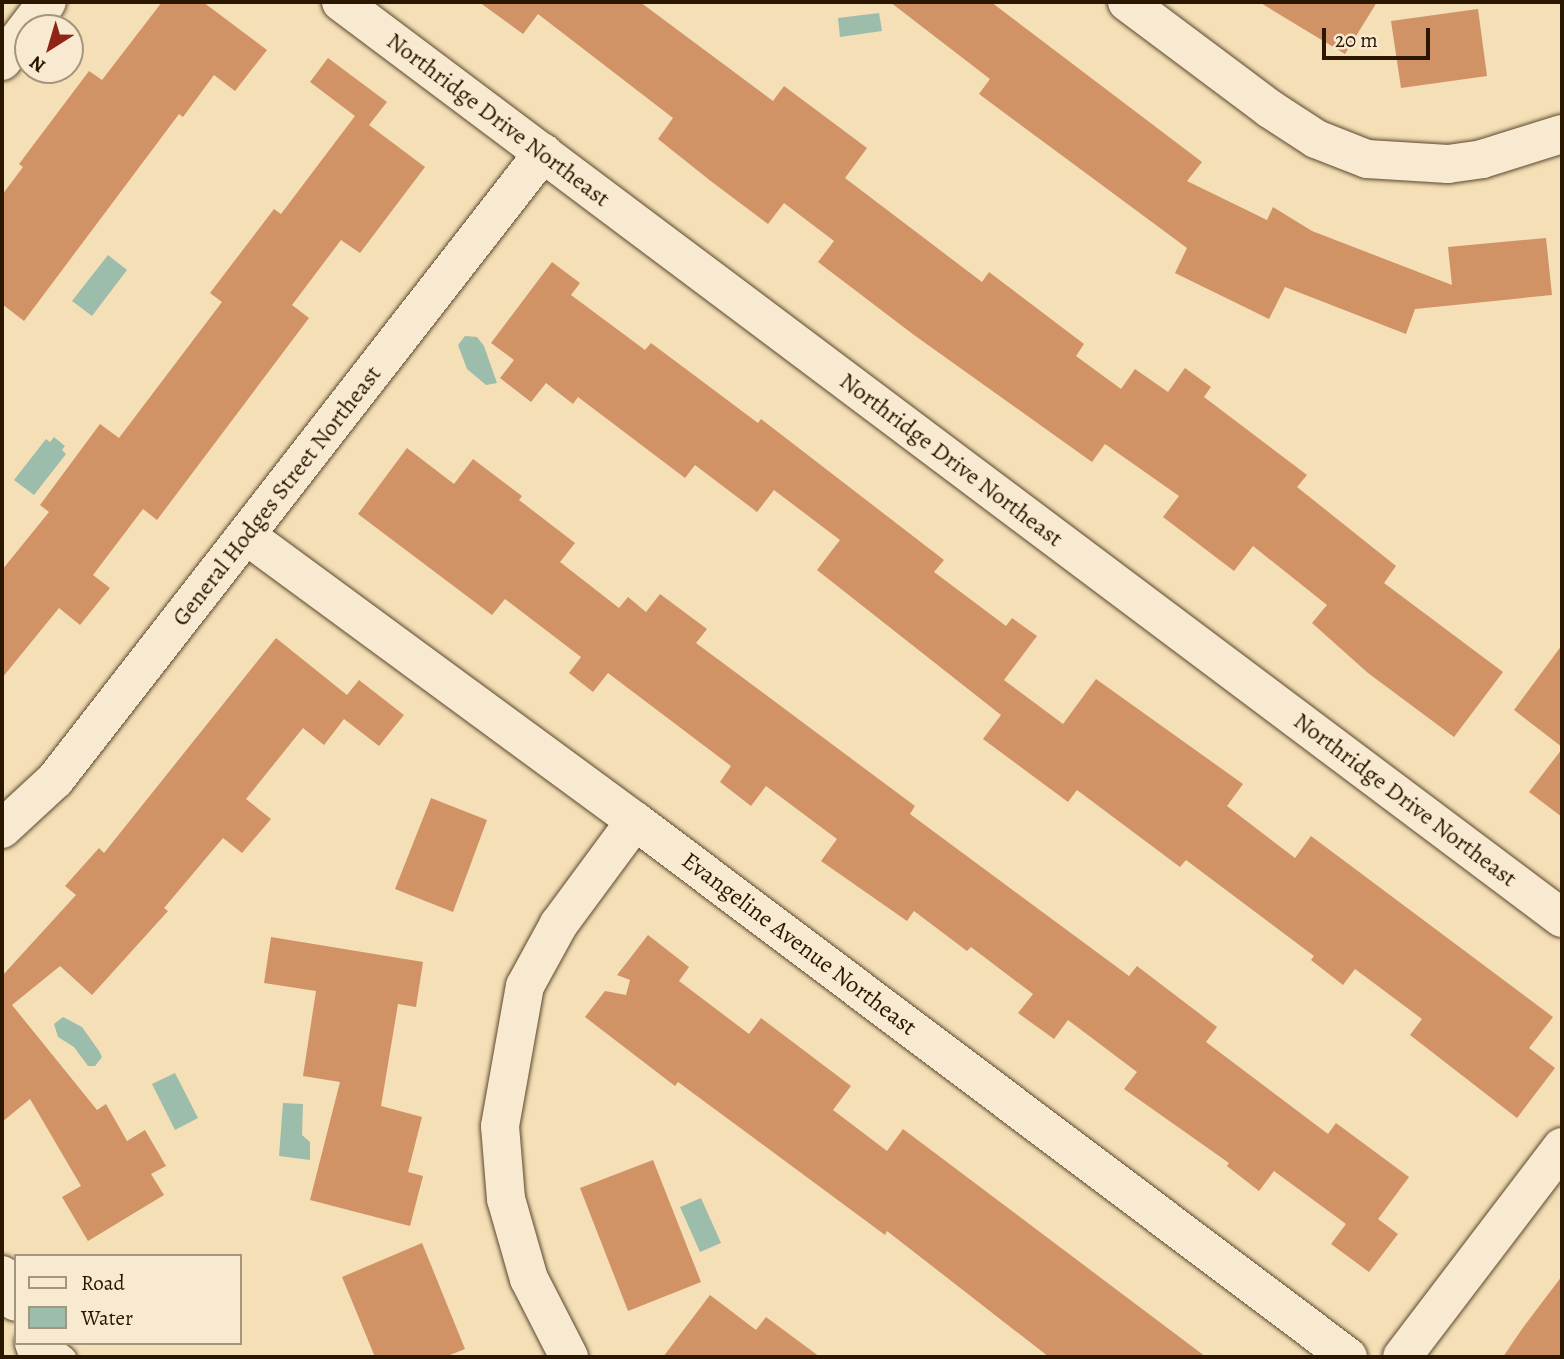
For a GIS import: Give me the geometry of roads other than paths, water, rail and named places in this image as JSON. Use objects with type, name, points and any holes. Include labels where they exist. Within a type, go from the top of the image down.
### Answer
[{"type":"street","points":[[2,61],[47,2]]},
{"type":"street","name":"Northridge Drive Northeast","points":[[341,2],[1562,918]]},
{"type":"street","points":[[1127,2],[1270,110],[1316,139],[1367,159],[1448,164],[1482,159],[1562,134]]},
{"type":"street","name":"General Hodges Street Northeast","points":[[2,829],[55,780],[543,153]]},
{"type":"street","name":"Evangeline Avenue Northeast","points":[[247,536],[635,821],[1348,1357]]},
{"type":"street","points":[[569,1357],[529,1279],[506,1199],[500,1126],[525,986],[559,924],[635,821]]},
{"type":"street","points":[[1402,1357],[1562,1147]]},
{"type":"street","points":[[2,1275],[14,1298]]},
{"type":"lane","points":[[50,1345],[65,1357]]},
{"type":"water","points":[[879,13],[882,31],[840,37],[838,18]]},
{"type":"water","points":[[108,255],[127,270],[92,316],[72,301]]},
{"type":"water","points":[[465,336],[477,337],[484,346],[497,383],[486,385],[467,369],[458,345]]},
{"type":"water","points":[[54,437],[65,446],[62,450],[66,454],[34,495],[14,480],[46,439],[50,442]]},
{"type":"water","points":[[63,1017],[82,1027],[99,1051],[102,1057],[95,1066],[88,1066],[74,1047],[58,1037],[54,1024]]},
{"type":"water","points":[[175,1073],[198,1118],[175,1130],[152,1084]]},
{"type":"water","points":[[283,1103],[303,1104],[302,1135],[310,1142],[310,1160],[279,1156]]},
{"type":"water","points":[[701,1198],[721,1243],[700,1252],[680,1207]]}]
